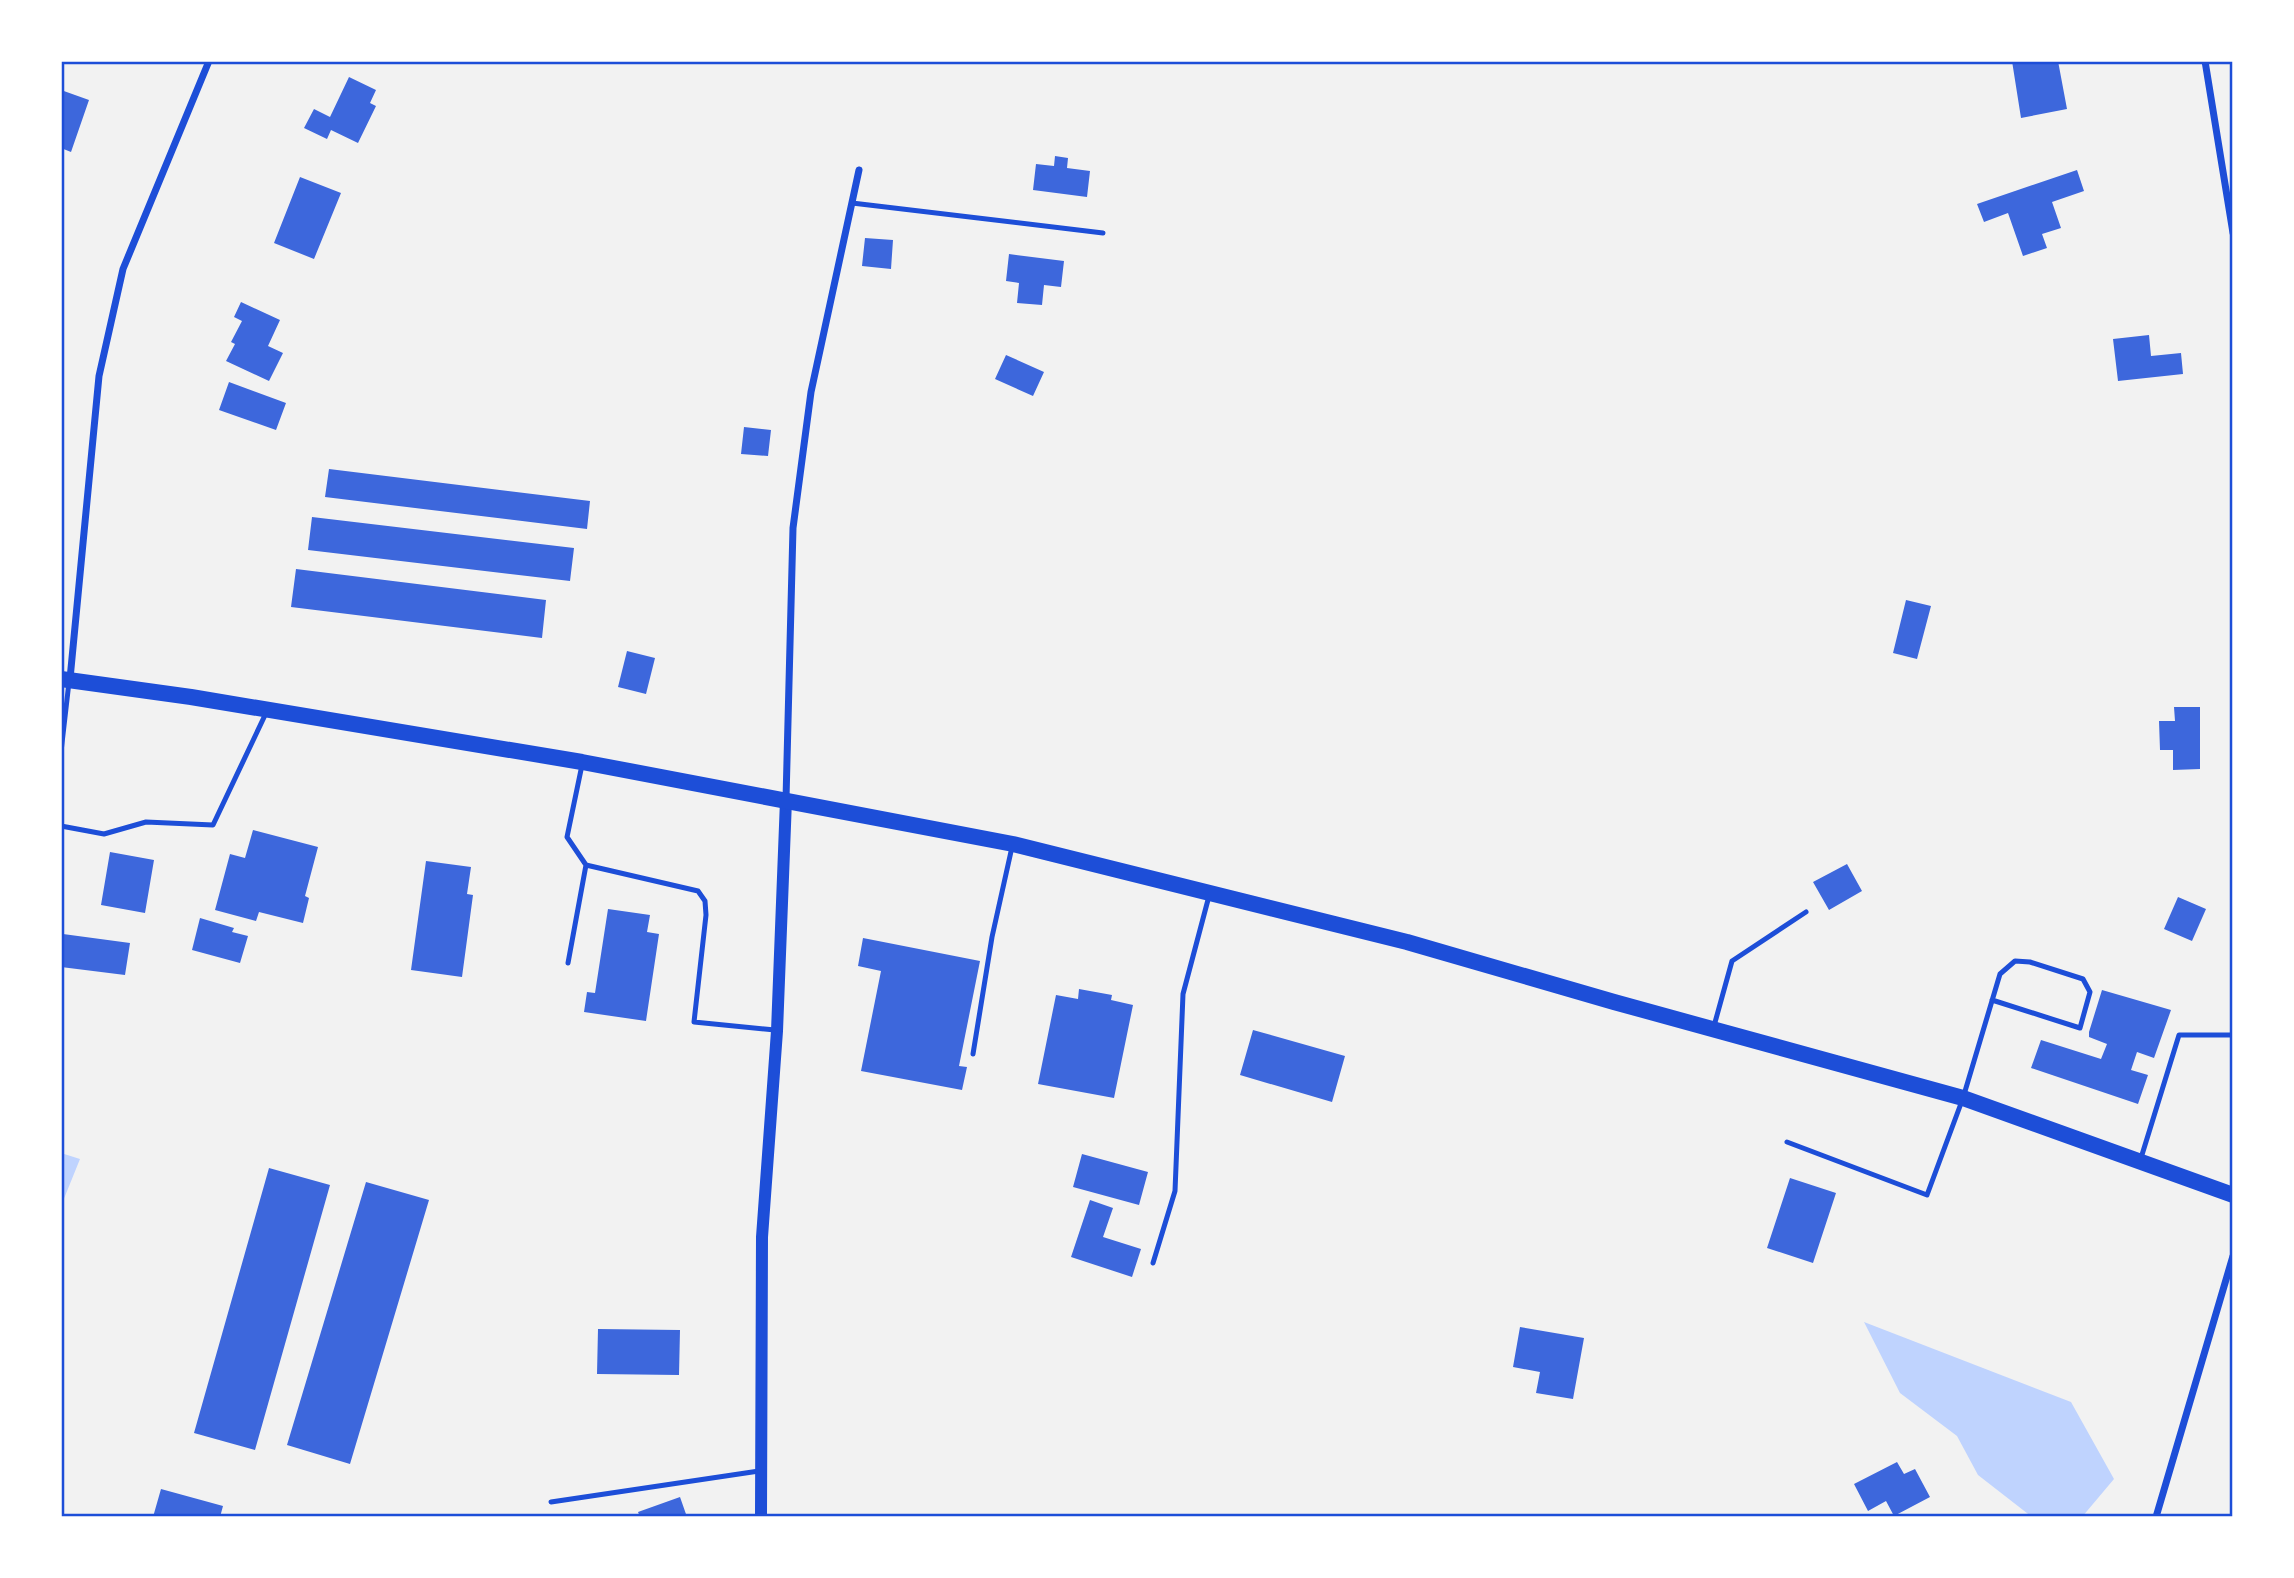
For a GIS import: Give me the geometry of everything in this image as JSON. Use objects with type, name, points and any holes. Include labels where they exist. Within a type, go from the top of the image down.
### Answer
[{"type":"main road","points":[[65,679],[582,762],[1013,844],[1407,942],[1963,1098],[2233,1195]]},
{"type":"street","points":[[65,679],[99,376],[123,269],[209,61]]},
{"type":"street","points":[[2205,61],[2233,233]]},
{"type":"street","points":[[761,1517],[762,1237],[778,1031],[793,528],[811,392],[859,170]]},
{"type":"street","points":[[2156,1517],[2233,1256]]},
{"type":"lane","points":[[852,203],[1103,233]]},
{"type":"lane","points":[[61,752],[65,679]]},
{"type":"lane","points":[[61,826],[104,834],[146,822],[213,825],[267,710]]},
{"type":"lane","points":[[582,762],[567,837],[586,865],[698,891],[705,901],[706,915],[694,1021],[778,1031]]},
{"type":"lane","points":[[973,1054],[992,937],[1013,844]]},
{"type":"lane","points":[[568,963],[586,865]]},
{"type":"lane","points":[[1153,1263],[1175,1191],[1183,994],[1210,893]]},
{"type":"lane","points":[[1713,1029],[1732,961],[1806,912]]},
{"type":"lane","points":[[1787,1142],[1927,1195],[1963,1098],[1992,1000],[2000,974],[2015,961],[2030,962],[2083,979],[2090,992],[2080,1028],[1992,1000]]},
{"type":"lane","points":[[2140,1161],[2179,1035],[2233,1035]]},
{"type":"lane","points":[[551,1502],[761,1471]]},
{"type":"water","points":[[61,1153],[80,1159],[61,1206]]},
{"type":"water","points":[[1864,1322],[2071,1402],[2114,1479],[2082,1517],[2032,1517],[1978,1475],[1957,1436],[1900,1393]]},
{"type":"building","points":[[2012,61],[2058,61],[2067,109],[2021,118]]},
{"type":"building","points":[[349,77],[376,90],[370,103],[376,106],[358,143],[331,130],[327,139],[304,128],[314,109],[330,117]]},
{"type":"building","points":[[61,90],[89,100],[71,152],[61,148]]},
{"type":"building","points":[[1055,156],[1068,158],[1067,168],[1090,171],[1087,197],[1033,190],[1036,164],[1054,166]]},
{"type":"building","points":[[2077,170],[2084,191],[2052,202],[2061,228],[2042,234],[2047,248],[2023,256],[2008,213],[1984,222],[1977,204]]},
{"type":"building","points":[[300,177],[341,193],[314,259],[274,243]]},
{"type":"building","points":[[865,238],[893,240],[891,269],[862,266]]},
{"type":"building","points":[[1009,254],[1064,261],[1061,287],[1044,285],[1042,305],[1017,303],[1019,283],[1006,281]]},
{"type":"building","points":[[241,302],[280,320],[268,346],[283,353],[269,381],[226,361],[235,344],[231,342],[242,321],[234,317]]},
{"type":"building","points":[[2149,335],[2151,356],[2181,353],[2183,374],[2118,381],[2113,339]]},
{"type":"building","points":[[1006,355],[1044,372],[1033,396],[995,379]]},
{"type":"building","points":[[229,382],[286,403],[276,430],[219,410]]},
{"type":"building","points":[[744,427],[771,430],[768,456],[741,454]]},
{"type":"building","points":[[329,469],[590,501],[587,529],[325,497]]},
{"type":"building","points":[[312,517],[574,548],[570,581],[308,550]]},
{"type":"building","points":[[296,569],[546,600],[542,638],[291,607]]},
{"type":"building","points":[[1906,600],[1931,606],[1917,659],[1893,653]]},
{"type":"building","points":[[627,651],[655,658],[646,694],[618,687]]},
{"type":"building","points":[[2174,707],[2200,707],[2200,769],[2173,770],[2173,750],[2160,750],[2159,721],[2175,721]]},
{"type":"building","points":[[253,830],[318,847],[305,896],[309,898],[303,923],[259,912],[256,921],[215,910],[230,854],[245,858]]},
{"type":"building","points":[[110,852],[154,860],[145,913],[101,905]]},
{"type":"building","points":[[426,861],[471,867],[467,894],[473,895],[462,977],[411,970]]},
{"type":"building","points":[[1847,864],[1862,891],[1829,910],[1813,882]]},
{"type":"building","points":[[2178,897],[2206,909],[2192,941],[2164,929]]},
{"type":"building","points":[[608,909],[650,915],[647,932],[659,934],[646,1021],[584,1012],[587,992],[595,993]]},
{"type":"building","points":[[200,918],[234,928],[232,932],[248,936],[240,963],[192,950]]},
{"type":"building","points":[[63,934],[130,943],[125,975],[61,967]]},
{"type":"building","points":[[863,938],[980,961],[959,1066],[967,1067],[962,1090],[861,1071],[881,971],[858,966]]},
{"type":"building","points":[[1079,989],[1112,995],[1111,1000],[1133,1005],[1114,1098],[1038,1084],[1056,995],[1078,999]]},
{"type":"building","points":[[2102,990],[2171,1010],[2154,1058],[2137,1052],[2131,1070],[2148,1075],[2138,1104],[2031,1068],[2041,1040],[2101,1059],[2107,1044],[2089,1037],[2089,1032]]},
{"type":"building","points":[[1253,1030],[1345,1056],[1332,1102],[1240,1075]]},
{"type":"building","points":[[1082,1154],[1148,1172],[1139,1205],[1073,1187]]},
{"type":"building","points":[[269,1168],[330,1185],[255,1450],[194,1433]]},
{"type":"building","points":[[1790,1178],[1836,1193],[1813,1263],[1767,1248]]},
{"type":"building","points":[[366,1182],[429,1200],[350,1464],[287,1445]]},
{"type":"building","points":[[1090,1200],[1113,1208],[1103,1237],[1141,1249],[1132,1277],[1071,1257]]},
{"type":"building","points":[[1520,1327],[1584,1338],[1573,1399],[1536,1393],[1540,1372],[1513,1367]]},
{"type":"building","points":[[598,1329],[680,1330],[679,1375],[597,1374]]},
{"type":"building","points":[[1897,1462],[1904,1474],[1915,1469],[1930,1497],[1894,1516],[1886,1501],[1868,1511],[1854,1484]]},
{"type":"building","points":[[161,1489],[223,1506],[220,1517],[153,1517]]},
{"type":"building","points":[[680,1497],[687,1517],[640,1517],[638,1512]]}]
